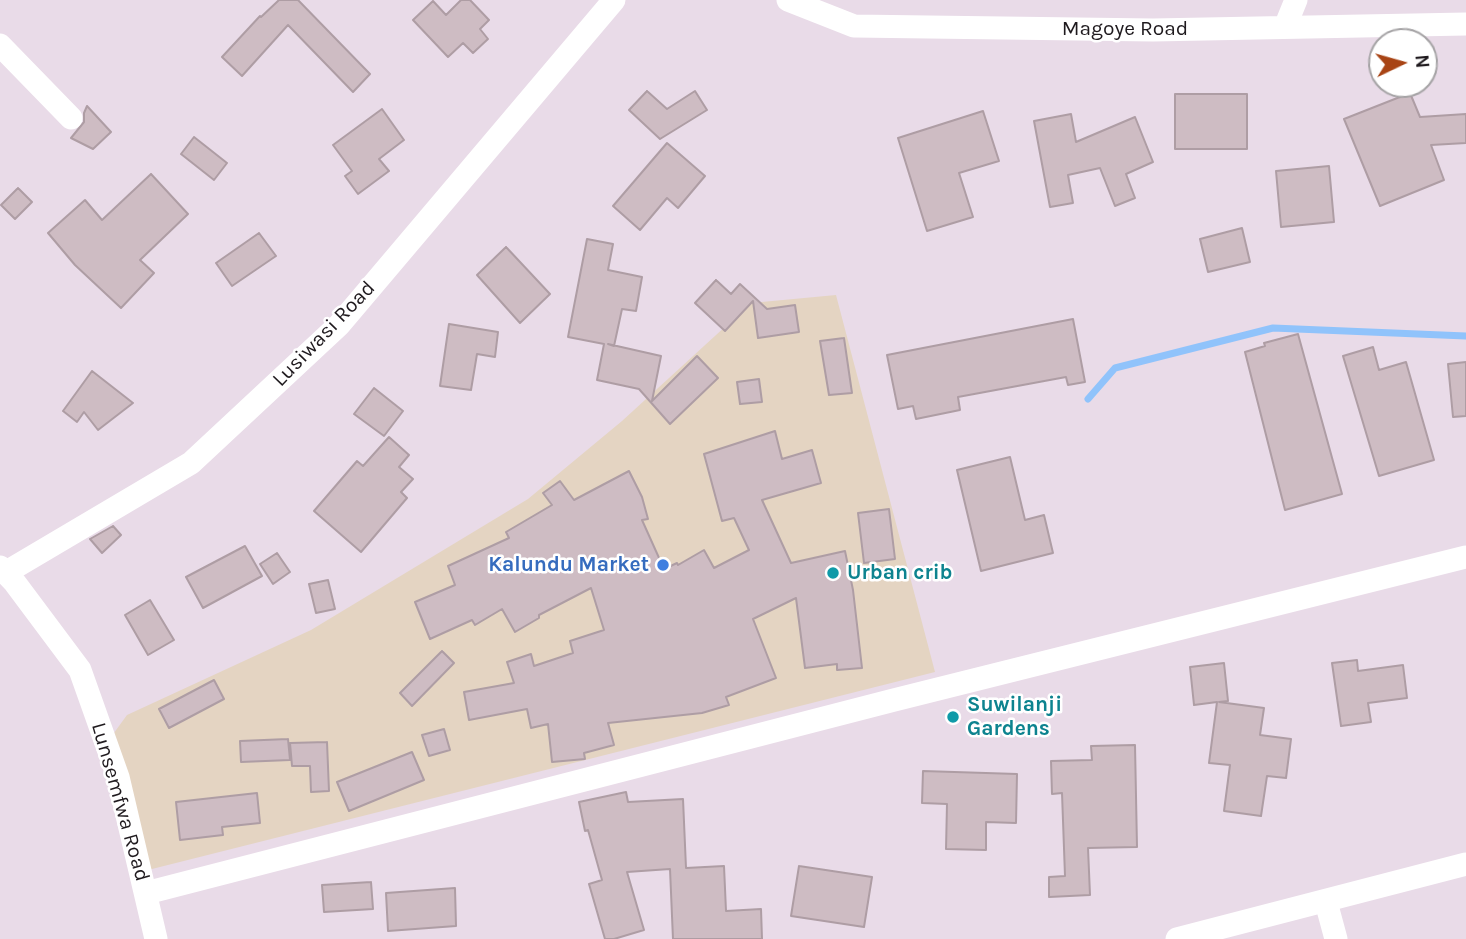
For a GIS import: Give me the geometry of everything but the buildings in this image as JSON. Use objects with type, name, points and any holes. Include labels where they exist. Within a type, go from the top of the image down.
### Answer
[{"type":"street","name":"Lusiwasi Road","points":[[2,570],[191,463],[339,326],[614,0]]},
{"type":"street","name":"Magoye Road","points":[[788,0],[854,26],[1153,30],[1466,24]]},
{"type":"street","points":[[1285,27],[1296,0]]},
{"type":"street","points":[[0,45],[71,118]]},
{"type":"street","points":[[146,893],[881,703],[1466,557]]},
{"type":"street","name":"Lunsemfwa Road","points":[[2,570],[15,583],[80,670],[118,777],[156,939]]},
{"type":"street","points":[[1177,939],[1466,864]]},
{"type":"street","points":[[1326,902],[1336,939]]},
{"type":"shaded area","name":"Kalundu Market","points":[[836,295],[935,672],[148,870],[111,737],[127,715],[311,630],[528,499],[622,421],[751,303]]},
{"type":"waterway","points":[[1088,399],[1115,368],[1273,328],[1466,336]]},
{"type":"place","name":"Kalundu Market","points":[[663,565]]},
{"type":"place","name":"Urban crib","points":[[833,573]]},
{"type":"place","name":"Suwilanji Gardens","points":[[953,717]]}]
